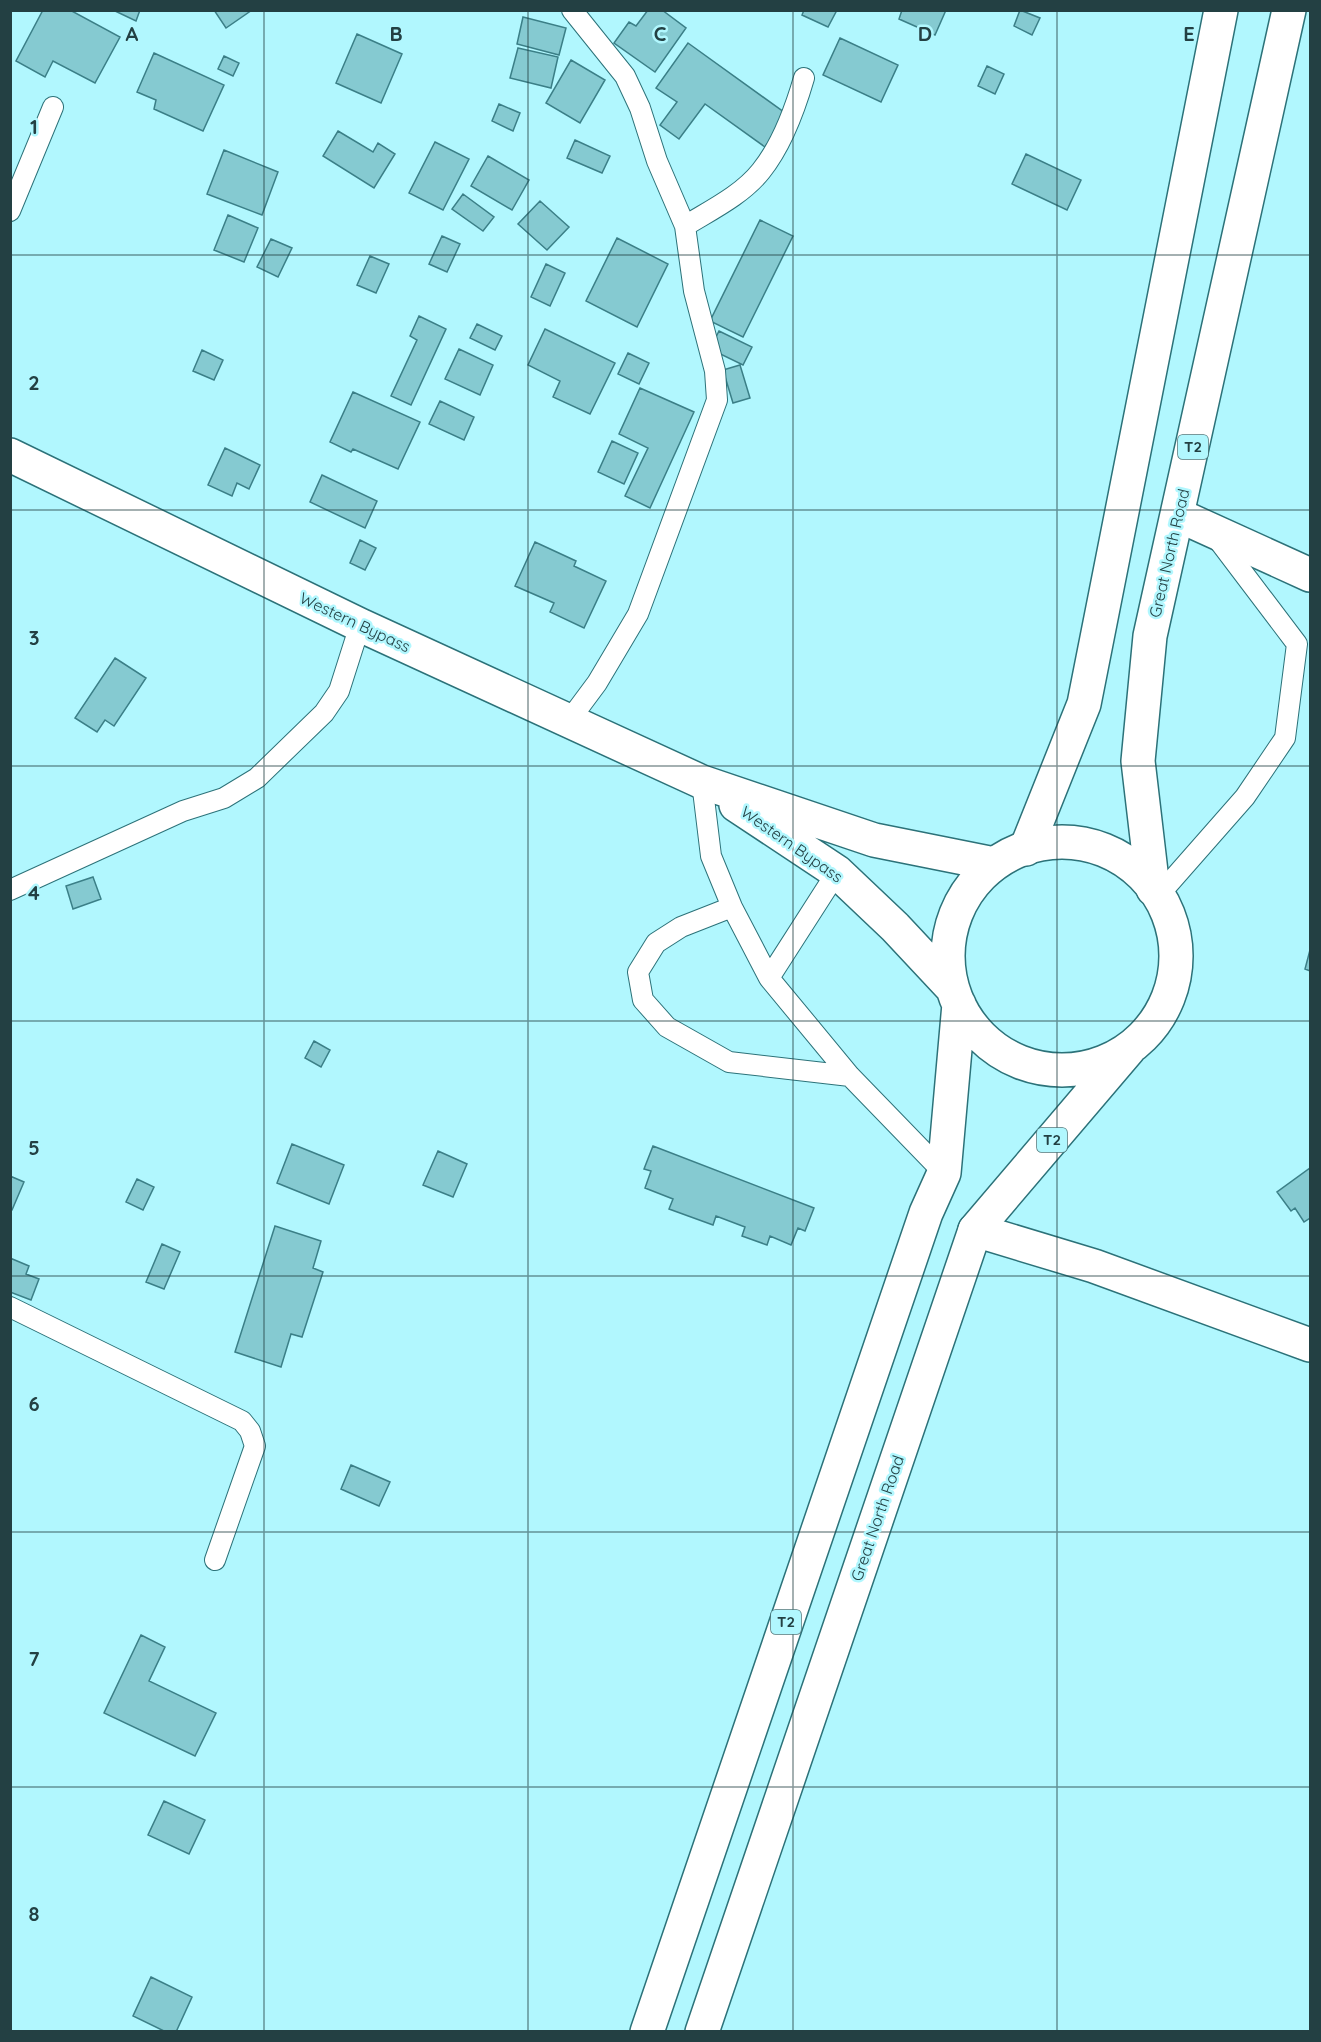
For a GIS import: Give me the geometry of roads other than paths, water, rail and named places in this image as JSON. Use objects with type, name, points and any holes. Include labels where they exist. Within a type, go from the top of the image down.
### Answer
[{"type":"main road","points":[[1026,849],[1084,704],[1221,10]]},
{"type":"main road","name":"Great North Road","points":[[702,2031],[975,1230],[1160,1014],[1173,986],[1175,939],[1171,924],[1156,892],[1138,761],[1150,636],[1289,10]]},
{"type":"main road","name":"Western Bypass","points":[[10,455],[360,625],[702,782],[874,840],[994,864]]},
{"type":"main road","points":[[1178,515],[1311,575]]},
{"type":"main road","name":"Western Bypass","points":[[702,782],[837,872],[895,927],[956,996],[982,1036],[997,1049],[1034,1066],[1073,1070],[1112,1059],[1129,1049]]},
{"type":"main road","points":[[956,996],[948,949],[954,920],[967,893],[994,864],[1026,849],[1060,843],[1096,848],[1128,864],[1156,892]]},
{"type":"main road","name":"T2","points":[[647,2031],[926,1213],[944,1173],[956,996]]},
{"type":"main road","points":[[975,1230],[1094,1266],[1311,1345]]},
{"type":"lane","points":[[568,722],[597,683],[638,614],[717,400],[715,371],[694,291],[685,226],[657,161],[640,108],[625,76],[572,10]]},
{"type":"lane","points":[[685,226],[733,196],[761,171],[795,108],[804,78]]},
{"type":"lane","points":[[10,211],[54,107]]},
{"type":"lane","points":[[1156,892],[1245,797],[1285,738],[1297,644],[1210,530]]},
{"type":"lane","points":[[10,890],[183,811],[224,798],[257,778],[324,713],[339,691],[360,625]]},
{"type":"lane","points":[[702,782],[711,856],[732,907],[769,978],[850,1076],[944,1173]]},
{"type":"lane","points":[[769,978],[837,872]]},
{"type":"lane","points":[[732,907],[681,927],[656,943],[638,972],[643,1000],[668,1027],[729,1062],[850,1076]]},
{"type":"lane","points":[[10,1307],[242,1421],[250,1431],[255,1446],[215,1560]]}]
